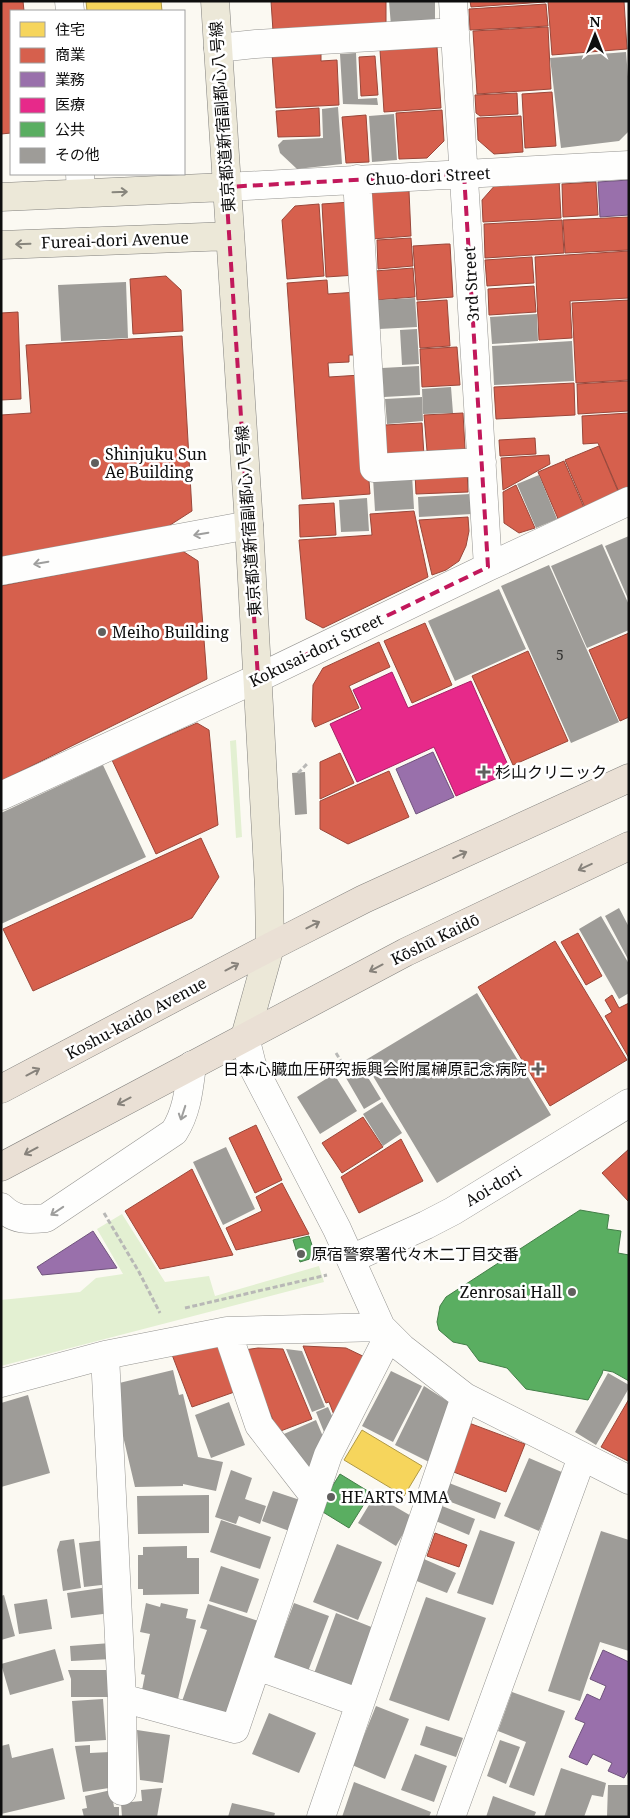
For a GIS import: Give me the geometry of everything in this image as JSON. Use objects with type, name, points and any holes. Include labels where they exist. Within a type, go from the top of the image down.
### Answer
[{"type":"highway","points":[[270,947],[364,900],[629,778]]},
{"type":"highway","name":"Kōshū Kaidō","points":[[245,1037],[406,952],[629,846]]},
{"type":"highway","name":"Koshu-kaido Avenue","points":[[1,1089],[270,947]]},
{"type":"highway","points":[[1,1167],[245,1037]]},
{"type":"main road","name":"東京都道新宿副都心八号線","points":[[214,1],[249,525],[270,888],[270,947],[245,1037]]},
{"type":"main road","points":[[1,197],[80,184],[226,187]]},
{"type":"main road","name":"Fureai-dori Avenue","points":[[1,245],[230,236]]},
{"type":"street","name":"3rd Street","points":[[453,1],[488,567]]},
{"type":"street","points":[[218,48],[455,32]]},
{"type":"street","name":"Chuo-dori Street","points":[[226,187],[629,165]]},
{"type":"street","points":[[357,179],[374,468],[482,462]]},
{"type":"street","name":"Kokusai-dori Street","points":[[1,796],[258,678],[629,501]]},
{"type":"street","points":[[1,571],[249,525]]},
{"type":"street","points":[[245,1037],[252,1065],[351,1259],[385,1331],[402,1348],[465,1397],[629,1480]]},
{"type":"street","points":[[1,1207],[16,1218],[30,1220],[46,1218],[174,1132],[180,1123],[185,1109],[192,1065]]},
{"type":"street","name":"Aoi-dori","points":[[351,1259],[453,1211],[629,1103]]},
{"type":"street","points":[[1,1383],[105,1355],[227,1331],[385,1331]]},
{"type":"street","points":[[227,1331],[259,1425],[314,1496]]},
{"type":"street","points":[[122,1698],[235,1729],[328,1455],[385,1331]]},
{"type":"street","points":[[105,1355],[122,1698],[122,1791]]},
{"type":"street","points":[[321,1817],[465,1397]]},
{"type":"street","points":[[450,1817],[582,1457]]},
{"type":"street","points":[[257,1666],[360,1703]]},
{"type":"path","points":[[298,773],[308,763]]},
{"type":"path","points":[[336,1053],[346,1069]]},
{"type":"path","points":[[104,1212],[139,1272],[160,1314]]},
{"type":"highlighted area","points":[[464,174],[488,567],[258,678],[249,525],[226,187]]},
{"type":"green space","points":[[236,740],[242,837],[236,838],[230,741]]},
{"type":"green space","points":[[122,1214],[165,1282],[209,1276],[215,1296],[319,1266],[324,1282],[1,1366],[1,1300],[80,1292],[96,1278],[123,1274],[97,1229]]},
{"type":"building: 住宅","points":[[86,1],[161,1],[162,10],[87,10]]},
{"type":"building: 住宅","points":[[362,1430],[422,1466],[404,1496],[344,1460]]},
{"type":"building: 商業","points":[[1,1],[23,1],[24,10],[10,10],[10,133],[1,134]]},
{"type":"building: 商業","points":[[271,1],[386,1],[386,23],[273,31]]},
{"type":"building: 商業","points":[[470,1],[545,1],[545,2],[471,7]]},
{"type":"building: 商業","points":[[548,1],[624,1],[627,49],[552,55]]},
{"type":"building: 商業","points":[[546,4],[548,26],[470,30],[469,9]]},
{"type":"building: 商業","points":[[548,27],[551,89],[477,94],[473,31]]},
{"type":"building: 商業","points":[[437,47],[441,108],[384,112],[380,50]]},
{"type":"building: 商業","points":[[321,51],[321,61],[337,60],[339,105],[276,108],[272,54]]},
{"type":"building: 商業","points":[[375,56],[378,95],[361,96],[359,57]]},
{"type":"building: 商業","points":[[552,92],[556,146],[525,148],[522,94]]},
{"type":"building: 商業","points":[[517,93],[518,114],[480,116],[476,113],[475,95]]},
{"type":"building: 商業","points":[[319,108],[320,136],[278,137],[276,111]]},
{"type":"building: 商業","points":[[442,110],[444,141],[427,158],[399,159],[396,113]]},
{"type":"building: 商業","points":[[366,115],[369,162],[346,163],[342,117]]},
{"type":"building: 商業","points":[[521,116],[523,152],[494,154],[478,140],[477,118]]},
{"type":"building: 商業","points":[[559,179],[561,218],[483,222],[482,200],[497,183]]},
{"type":"building: 商業","points":[[596,182],[598,215],[563,217],[562,184]]},
{"type":"building: 商業","points":[[409,191],[411,236],[372,239],[369,193]]},
{"type":"building: 商業","points":[[351,202],[356,275],[326,277],[322,204]]},
{"type":"building: 商業","points":[[319,204],[324,276],[287,279],[282,220],[295,206]]},
{"type":"building: 商業","points":[[629,217],[629,250],[565,253],[563,220]]},
{"type":"building: 商業","points":[[562,220],[564,253],[485,258],[484,224]]},
{"type":"building: 商業","points":[[411,238],[413,266],[378,269],[377,240]]},
{"type":"building: 商業","points":[[450,244],[453,297],[417,300],[413,246]]},
{"type":"building: 商業","points":[[629,251],[629,298],[570,301],[572,338],[539,340],[535,257]]},
{"type":"building: 商業","points":[[532,257],[534,283],[487,286],[485,260]]},
{"type":"building: 商業","points":[[413,268],[415,297],[376,300],[375,271]]},
{"type":"building: 商業","points":[[166,276],[181,290],[183,331],[133,334],[130,279]]},
{"type":"building: 商業","points":[[327,280],[328,294],[357,292],[361,355],[349,355],[349,362],[328,363],[329,377],[361,375],[370,494],[302,499],[287,283]]},
{"type":"building: 商業","points":[[534,286],[536,312],[489,315],[488,289]]},
{"type":"building: 商業","points":[[447,300],[450,346],[420,348],[417,302]]},
{"type":"building: 商業","points":[[629,300],[629,380],[576,383],[572,303]]},
{"type":"building: 商業","points":[[18,312],[21,399],[1,400],[1,313]]},
{"type":"building: 商業","name":"Shinjuku Sun Ae Building","points":[[182,336],[192,511],[167,527],[1,559],[1,415],[31,413],[26,345]]},
{"type":"building: 商業","points":[[457,347],[460,385],[422,387],[420,349]]},
{"type":"building: 商業","points":[[629,381],[629,411],[578,414],[577,384]]},
{"type":"building: 商業","points":[[574,383],[575,415],[496,419],[494,387]]},
{"type":"building: 商業","points":[[463,413],[465,449],[427,451],[424,415]]},
{"type":"building: 商業","points":[[629,413],[629,487],[619,492],[598,443],[583,444],[582,416]]},
{"type":"building: 商業","points":[[422,423],[424,456],[387,459],[385,425]]},
{"type":"building: 商業","points":[[535,438],[536,454],[500,456],[499,440]]},
{"type":"building: 商業","points":[[599,446],[620,496],[586,510],[565,460]]},
{"type":"building: 商業","points":[[549,455],[550,464],[503,490],[501,458]]},
{"type":"building: 商業","points":[[564,461],[585,510],[559,521],[538,472]]},
{"type":"building: 商業","points":[[467,469],[468,492],[416,494],[415,472]]},
{"type":"building: 商業","points":[[516,485],[535,528],[519,533],[504,523],[503,492]]},
{"type":"building: 商業","points":[[334,503],[336,535],[300,537],[299,505]]},
{"type":"building: 商業","points":[[414,511],[428,577],[323,628],[306,619],[299,540],[372,535],[370,514]]},
{"type":"building: 商業","points":[[468,517],[469,531],[466,546],[459,561],[446,570],[432,575],[419,520]]},
{"type":"building: 商業","name":"Meiho Building","points":[[181,550],[198,561],[207,679],[1,781],[1,586]]},
{"type":"building: 商業","points":[[425,623],[452,685],[412,703],[384,641]]},
{"type":"building: 商業","points":[[629,633],[629,717],[620,721],[589,650]]},
{"type":"building: 商業","points":[[379,642],[390,667],[349,686],[359,708],[315,727],[312,720],[313,685],[323,668]]},
{"type":"building: 商業","points":[[528,651],[568,741],[513,765],[472,676]]},
{"type":"building: 商業","points":[[197,723],[209,730],[218,825],[156,854],[112,760]]},
{"type":"building: 商業","points":[[340,753],[354,783],[320,799],[320,762]]},
{"type":"building: 商業","points":[[389,771],[409,817],[348,844],[320,829],[320,801]]},
{"type":"building: 商業","points":[[201,838],[219,877],[192,918],[33,991],[3,929]]},
{"type":"building: 商業","points":[[578,933],[602,976],[586,985],[561,942]]},
{"type":"building: 商業","points":[[555,941],[627,1060],[550,1106],[478,987]]},
{"type":"building: 商業","points":[[612,995],[619,1008],[629,1003],[629,1058],[605,1016],[612,1012],[605,1000]]},
{"type":"building: 商業","points":[[363,1117],[383,1147],[342,1173],[322,1143]]},
{"type":"building: 商業","points":[[256,1125],[282,1180],[255,1193],[229,1138]]},
{"type":"building: 商業","points":[[401,1139],[423,1181],[359,1213],[341,1177]]},
{"type":"building: 商業","points":[[629,1149],[629,1202],[602,1173]]},
{"type":"building: 商業","points":[[192,1169],[233,1255],[160,1269],[125,1211]]},
{"type":"building: 商業","points":[[282,1183],[309,1234],[236,1250],[226,1228],[262,1211],[256,1197]]},
{"type":"building: 商業","points":[[224,1345],[240,1390],[192,1407],[171,1352]]},
{"type":"building: 商業","points":[[303,1346],[346,1348],[371,1360],[334,1415],[329,1402],[326,1403]]},
{"type":"building: 商業","points":[[258,1348],[283,1349],[312,1419],[278,1432],[244,1350]]},
{"type":"building: 商業","points":[[629,1399],[629,1460],[628,1461],[601,1447]]},
{"type":"building: 商業","points":[[469,1423],[525,1444],[506,1492],[451,1471]]},
{"type":"building: 商業","points":[[435,1533],[467,1545],[459,1567],[427,1556]]},
{"type":"building: 業務","points":[[629,180],[629,215],[600,217],[598,182]]},
{"type":"building: 業務","points":[[433,752],[454,797],[416,814],[396,769]]},
{"type":"building: 業務","points":[[93,1231],[117,1268],[42,1275],[37,1267]]},
{"type":"building: 業務","points":[[603,1650],[629,1662],[629,1769],[624,1778],[608,1771],[612,1763],[593,1754],[587,1765],[569,1757],[585,1723],[575,1719],[587,1694],[600,1700],[606,1686],[590,1679]]},
{"type":"building: 医療","points":[[392,672],[408,708],[471,681],[511,772],[456,796],[434,747],[357,782],[330,724],[362,709],[353,690]]},
{"type":"building: 公共","name":"Zenrosai Hall","points":[[580,1210],[609,1215],[607,1229],[621,1231],[618,1253],[629,1255],[629,1381],[613,1372],[603,1370],[588,1400],[526,1389],[507,1368],[479,1361],[467,1345],[453,1342],[439,1330],[437,1322],[440,1306],[446,1297]]},
{"type":"building: 公共","points":[[309,1236],[316,1257],[300,1262],[293,1240]]},
{"type":"building: 公共","points":[[340,1474],[371,1493],[349,1528],[318,1509]]},
{"type":"building: その他","points":[[389,1],[435,1],[435,20],[391,26]]},
{"type":"building: その他","points":[[626,52],[629,89],[629,131],[619,141],[561,148],[550,58]]},
{"type":"building: その他","points":[[356,53],[358,99],[377,98],[378,105],[343,104],[340,54]]},
{"type":"building: その他","points":[[338,107],[342,164],[297,169],[280,153],[278,145],[283,140],[323,138],[322,109]]},
{"type":"building: その他","points":[[394,114],[397,160],[372,162],[369,116]]},
{"type":"building: その他","points":[[126,282],[128,338],[61,341],[58,285]]},
{"type":"building: その他","points":[[415,298],[417,327],[379,329],[377,300]]},
{"type":"building: その他","points":[[537,314],[538,341],[492,344],[490,317]]},
{"type":"building: その他","points":[[417,329],[419,364],[402,365],[400,330]]},
{"type":"building: その他","points":[[572,341],[574,381],[494,385],[492,346]]},
{"type":"building: その他","points":[[419,366],[420,395],[384,397],[382,368]]},
{"type":"building: その他","points":[[451,387],[453,413],[423,414],[422,389]]},
{"type":"building: その他","points":[[422,397],[423,421],[387,424],[385,399]]},
{"type":"building: その他","points":[[412,475],[414,509],[375,511],[373,478]]},
{"type":"building: その他","points":[[539,475],[557,519],[536,528],[517,484]]},
{"type":"building: その他","points":[[470,494],[472,514],[419,517],[418,497]]},
{"type":"building: その他","points":[[367,498],[369,531],[341,532],[339,500]]},
{"type":"building: その他","points":[[629,536],[629,601],[605,546]]},
{"type":"building: その他","points":[[602,544],[629,605],[629,630],[587,648],[551,566]]},
{"type":"building: その他","points":[[549,565],[619,722],[571,743],[501,586]]},
{"type":"building: その他","points":[[499,589],[526,649],[455,681],[428,621]]},
{"type":"building: その他","points":[[103,765],[146,857],[1,924],[1,813]]},
{"type":"building: その他","points":[[305,772],[307,814],[295,815],[292,773]]},
{"type":"building: その他","points":[[619,908],[629,927],[629,961],[605,916]]},
{"type":"building: その他","points":[[601,916],[629,964],[629,993],[619,999],[579,929]]},
{"type":"building: その他","points":[[477,993],[551,1115],[437,1183],[364,1061]]},
{"type":"building: その他","points":[[358,1061],[381,1099],[364,1109],[342,1071]]},
{"type":"building: その他","points":[[334,1074],[357,1111],[320,1134],[297,1097]]},
{"type":"building: その他","points":[[382,1102],[402,1133],[383,1146],[363,1114]]},
{"type":"building: その他","points":[[226,1147],[255,1209],[223,1225],[193,1162]]},
{"type":"building: その他","points":[[286,1349],[302,1351],[325,1407],[312,1412]]},
{"type":"building: その他","points":[[173,1370],[179,1395],[183,1394],[198,1457],[223,1462],[216,1491],[183,1484],[183,1486],[135,1487],[111,1385]]},
{"type":"building: その他","points":[[391,1371],[422,1386],[393,1442],[362,1426]]},
{"type":"building: その他","points":[[608,1373],[629,1385],[629,1388],[596,1445],[575,1432]]},
{"type":"building: その他","points":[[424,1386],[452,1404],[431,1463],[395,1445]]},
{"type":"building: その他","points":[[28,1395],[50,1473],[1,1487],[1,1403]]},
{"type":"building: その他","points":[[229,1402],[245,1445],[211,1458],[195,1415]]},
{"type":"building: その他","points":[[328,1407],[337,1427],[324,1432],[316,1412]]},
{"type":"building: その他","points":[[316,1420],[324,1439],[308,1477],[277,1437]]},
{"type":"building: その他","points":[[529,1458],[564,1473],[539,1531],[504,1516]]},
{"type":"building: その他","points":[[231,1470],[252,1478],[245,1499],[266,1506],[260,1524],[239,1516],[236,1524],[215,1517]]},
{"type":"building: その他","points":[[449,1483],[501,1503],[495,1519],[443,1499]]},
{"type":"building: その他","points":[[273,1491],[303,1501],[292,1532],[262,1521]]},
{"type":"building: その他","points":[[209,1495],[209,1533],[138,1534],[137,1496]]},
{"type":"building: その他","points":[[375,1495],[413,1517],[396,1546],[358,1523]]},
{"type":"building: その他","points":[[437,1504],[475,1519],[469,1535],[431,1519]]},
{"type":"building: その他","points":[[221,1520],[271,1537],[260,1569],[210,1552]]},
{"type":"building: その他","points":[[480,1530],[515,1542],[493,1605],[457,1593]]},
{"type":"building: その他","points":[[601,1531],[629,1540],[629,1651],[600,1642],[580,1701],[548,1691]]},
{"type":"building: その他","points":[[74,1539],[81,1588],[63,1591],[57,1550],[60,1541]]},
{"type":"building: その他","points":[[106,1540],[110,1584],[84,1587],[79,1543]]},
{"type":"building: その他","points":[[337,1544],[382,1562],[358,1620],[313,1602]]},
{"type":"building: その他","points":[[187,1546],[187,1558],[199,1558],[199,1594],[143,1595],[143,1589],[138,1589],[138,1555],[143,1555],[143,1547]]},
{"type":"building: その他","points":[[417,1556],[456,1573],[447,1593],[409,1578]]},
{"type":"building: その他","points":[[221,1566],[259,1579],[247,1613],[209,1601]]},
{"type":"building: その他","points":[[108,1587],[111,1613],[71,1618],[67,1593]]},
{"type":"building: その他","points":[[4,1595],[15,1636],[1,1640],[1,1596]]},
{"type":"building: その他","points":[[426,1597],[486,1618],[449,1721],[389,1700]]},
{"type":"building: その他","points":[[47,1599],[52,1629],[19,1634],[14,1604]]},
{"type":"building: その他","points":[[146,1603],[160,1607],[161,1603],[188,1609],[186,1618],[196,1620],[178,1699],[142,1690],[145,1675],[141,1674],[150,1634],[140,1632]]},
{"type":"building: その他","points":[[294,1603],[329,1616],[307,1674],[272,1661]]},
{"type":"building: その他","points":[[208,1604],[264,1623],[232,1715],[180,1707],[207,1630],[200,1628]]},
{"type":"building: その他","points":[[336,1613],[374,1628],[350,1693],[312,1679]]},
{"type":"building: その他","points":[[111,1643],[112,1659],[71,1661],[70,1646]]},
{"type":"building: その他","points":[[55,1649],[64,1680],[10,1695],[1,1664]]},
{"type":"building: その他","points":[[68,1670],[110,1670],[110,1697],[71,1697],[71,1679]]},
{"type":"building: その他","points":[[512,1692],[565,1711],[534,1796],[509,1787],[526,1742],[498,1731]]},
{"type":"building: その他","points":[[103,1699],[106,1740],[75,1742],[72,1701]]},
{"type":"building: その他","points":[[376,1706],[409,1719],[385,1779],[352,1765]]},
{"type":"building: その他","points":[[269,1713],[316,1733],[299,1773],[252,1754]]},
{"type":"building: その他","points":[[426,1726],[463,1738],[456,1757],[420,1745]]},
{"type":"building: その他","points":[[137,1730],[170,1735],[163,1783],[140,1780]]},
{"type":"building: その他","points":[[500,1740],[520,1747],[506,1784],[487,1776]]},
{"type":"building: その他","points":[[9,1744],[12,1758],[53,1748],[65,1799],[1,1814],[1,1746]]},
{"type":"building: その他","points":[[90,1745],[90,1753],[110,1752],[109,1788],[83,1792],[75,1746]]},
{"type":"building: その他","points":[[415,1754],[447,1766],[434,1802],[401,1790]]},
{"type":"building: その他","points":[[561,1768],[606,1783],[603,1797],[592,1795],[584,1817],[544,1817]]},
{"type":"building: その他","points":[[354,1782],[431,1812],[429,1817],[342,1817]]},
{"type":"building: その他","points":[[608,1785],[629,1785],[629,1817],[607,1817]]},
{"type":"building: その他","points":[[162,1788],[157,1817],[122,1817],[121,1803],[142,1801],[141,1790]]},
{"type":"building: その他","points":[[111,1790],[114,1807],[119,1807],[119,1817],[84,1817],[82,1809],[87,1808],[85,1796]]},
{"type":"building: その他","points":[[493,1796],[536,1812],[534,1817],[486,1817]]},
{"type":"building: その他","points":[[232,1803],[275,1813],[274,1817],[228,1817]]},
{"type":"place","name":"Shinjuku Sun Ae Building","points":[[95,463]]},
{"type":"place","name":"Meiho Building","points":[[102,632]]},
{"type":"place","name":"杉山クリニック","points":[[484,772]]},
{"type":"place","name":"日本心臓血圧研究振興会附属榊原記念病院","points":[[538,1069]]},
{"type":"place","name":"原宿警察署代々木二丁目交番","points":[[301,1254]]},
{"type":"place","name":"Zenrosai Hall","points":[[572,1292]]},
{"type":"place","name":"HEARTS MMA","points":[[331,1497]]}]
